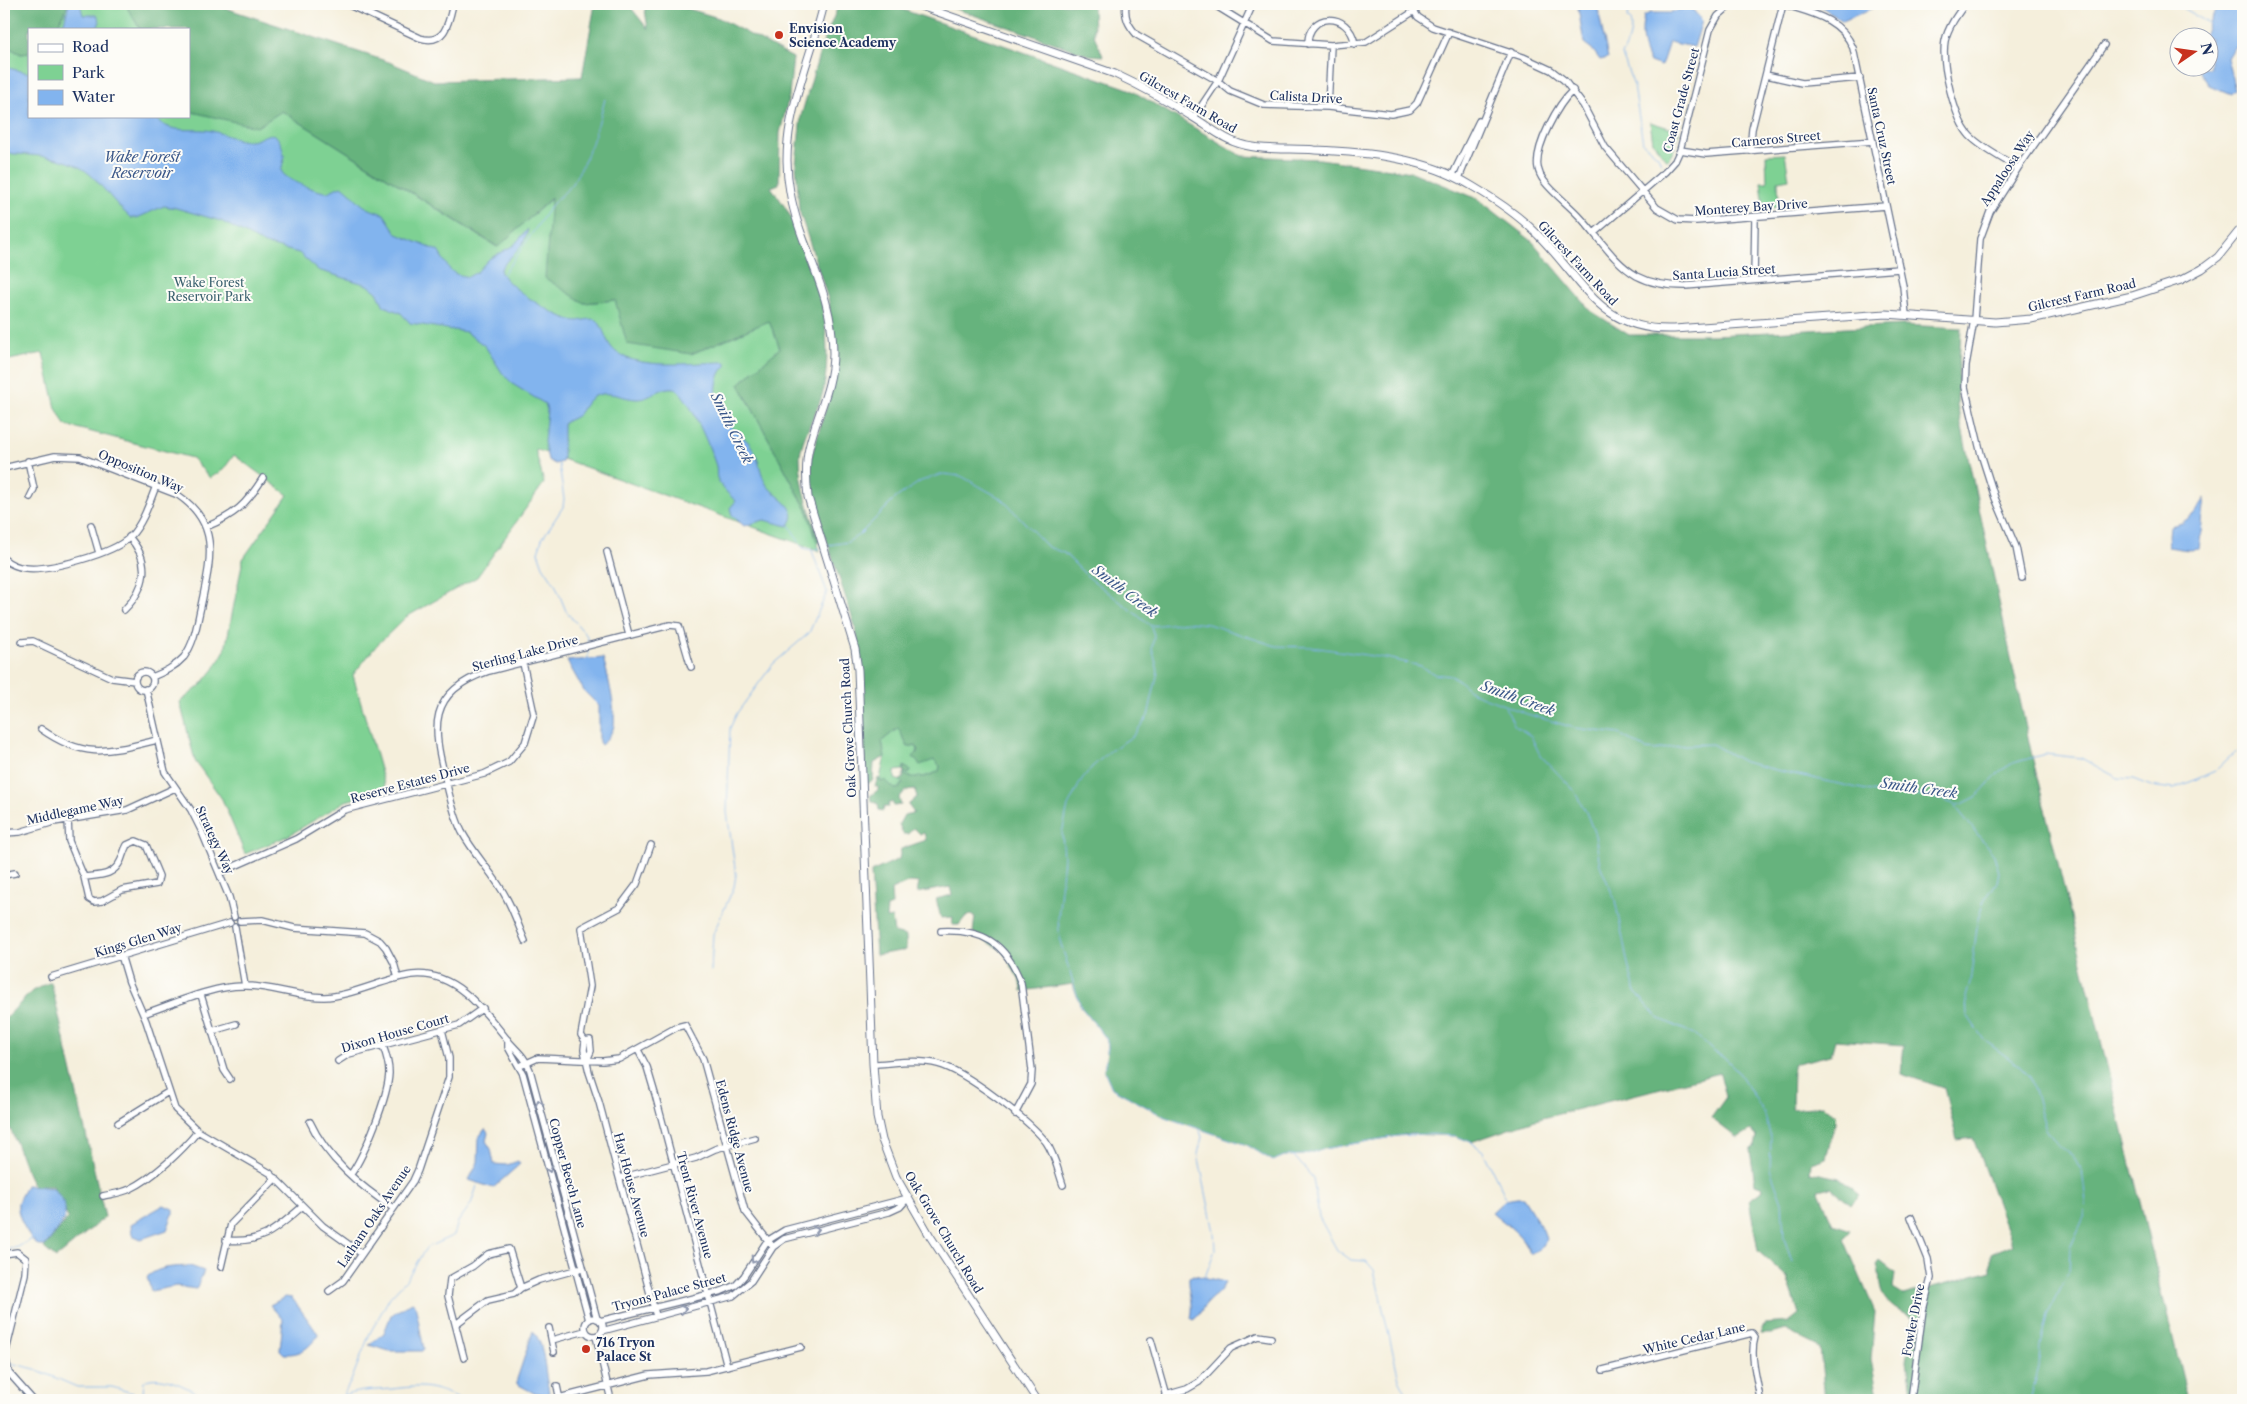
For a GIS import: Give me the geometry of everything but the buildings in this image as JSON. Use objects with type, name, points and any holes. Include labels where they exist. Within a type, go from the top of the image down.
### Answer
[{"type":"main road","name":"Oak Grove Church Road","points":[[825,4],[790,118],[786,159],[792,203],[822,286],[832,325],[833,367],[827,396],[809,447],[806,482],[808,497],[855,649],[858,670],[873,1064],[877,1117],[887,1157],[908,1198],[1037,1400]]},
{"type":"main road","name":"Gilcrest Farm Road","points":[[915,4],[1115,74],[1146,88],[1238,144],[1273,149],[1378,155],[1410,161],[1456,177],[1520,218],[1548,246],[1604,310],[1630,324],[1654,330],[1863,315],[1906,315],[1994,322],[2032,319],[2132,296],[2170,285],[2193,275],[2210,264],[2226,249],[2243,227]]},
{"type":"street","points":[[347,4],[420,38],[430,40],[439,38],[445,31],[453,4]]},
{"type":"street","name":"Calista Drive","points":[[1126,4],[1126,18],[1129,26],[1137,35],[1218,81],[1245,99],[1264,105],[1328,108],[1391,114],[1410,110],[1421,96],[1449,32]]},
{"type":"street","points":[[1213,4],[1273,41],[1331,45],[1366,42],[1413,12]]},
{"type":"street","points":[[1194,117],[1218,81],[1253,4]]},
{"type":"street","name":"Monterey Bay Drive","points":[[1409,4],[1413,12],[1428,25],[1511,52],[1551,70],[1572,90],[1583,105],[1601,141],[1643,191],[1661,212],[1678,220],[1696,221],[1886,206]]},
{"type":"street","name":"Coast Grade Street","points":[[1594,233],[1672,166],[1680,150],[1710,30],[1718,16],[1732,4]]},
{"type":"street","points":[[1750,151],[1750,136],[1783,4]]},
{"type":"street","name":"Santa Cruz Street","points":[[1783,4],[1825,18],[1839,26],[1848,36],[1853,48],[1900,269],[1906,315]]},
{"type":"street","points":[[1965,4],[1949,28],[1944,49],[1956,113],[1964,129],[1974,140],[2018,168]]},
{"type":"street","points":[[1308,44],[1310,33],[1314,26],[1327,20],[1339,21],[1348,26],[1355,44]]},
{"type":"street","points":[[1328,108],[1331,45]]},
{"type":"street","name":"Appaloosa Way","points":[[2022,578],[2016,547],[1995,498],[1981,454],[1965,387],[1966,365],[1974,320],[1982,233],[1990,212],[2018,168],[2104,45]]},
{"type":"street","points":[[1456,177],[1511,52]]},
{"type":"street","points":[[1766,74],[1807,83],[1860,78]]},
{"type":"street","name":"Santa Lucia Street","points":[[1572,90],[1559,106],[1540,149],[1537,165],[1545,183],[1623,265],[1638,276],[1656,283],[1685,286],[1900,269]]},
{"type":"street","name":"Carneros Street","points":[[1680,150],[1706,154],[1873,142]]},
{"type":"street","points":[[1754,280],[1755,217]]},
{"type":"street","points":[[4,364],[4,378]]},
{"type":"street","name":"Opposition Way","points":[[4,468],[55,456],[80,457],[178,495],[190,503],[206,527],[210,542],[210,560],[193,642],[184,656],[170,669],[152,677]]},
{"type":"street","points":[[28,461],[34,489],[30,497]]},
{"type":"street","points":[[206,527],[229,517],[241,508],[263,478]]},
{"type":"street","points":[[4,559],[24,568],[45,568],[118,546],[129,537],[143,519],[156,486]]},
{"type":"street","points":[[90,525],[99,553]]},
{"type":"street","points":[[124,610],[136,599],[144,576],[141,554],[137,545],[129,537]]},
{"type":"street","points":[[607,552],[629,635]]},
{"type":"street","name":"Sterling Lake Drive","points":[[524,941],[507,898],[462,833],[455,816],[436,738],[438,717],[446,699],[454,689],[472,677],[670,625],[679,626],[691,667]]},
{"type":"street","points":[[22,642],[33,641],[112,678],[135,680]]},
{"type":"street","name":"Reserve Estates Drive","points":[[219,873],[288,843],[344,810],[497,769],[518,755],[526,743],[534,714],[523,663]]},
{"type":"street","points":[[142,672],[148,673],[152,677],[151,684],[146,689],[138,687],[135,680],[138,674],[142,672]]},
{"type":"street","name":"Strategy Way","points":[[146,689],[165,772],[191,810],[237,919]]},
{"type":"street","points":[[41,729],[56,740],[73,748],[104,752],[157,740]]},
{"type":"street","name":"Middlegame Way","points":[[4,833],[20,832],[68,820],[127,810],[175,788]]},
{"type":"street","points":[[68,820],[69,841],[84,877],[86,893],[94,902],[102,901],[122,890],[157,884],[159,876],[146,845],[136,841],[127,845],[118,864],[111,872],[104,876],[84,877]]},
{"type":"street","name":"Hay House Avenue","points":[[651,845],[637,884],[619,908],[581,928],[590,976],[589,996],[581,1035],[585,1041],[590,1040],[591,1042],[591,1051],[586,1060],[620,1178],[656,1316]]},
{"type":"street","points":[[4,875],[15,873]]},
{"type":"street","points":[[245,986],[233,925],[239,925],[237,919],[262,920],[294,928],[364,933],[380,941],[386,948],[394,963],[398,978]]},
{"type":"street","name":"Kings Glen Way","points":[[51,977],[121,955],[233,925]]},
{"type":"street","points":[[941,931],[968,932],[989,939],[1003,951],[1017,971],[1021,983],[1032,1070],[1031,1084],[1015,1114]]},
{"type":"street","points":[[121,955],[175,1109],[198,1131],[276,1178],[322,1226],[362,1254]]},
{"type":"street","name":"Copper Beech Lane","points":[[143,1014],[234,986],[326,997],[413,975],[438,978],[452,984],[483,1008],[508,1040],[516,1046],[527,1063],[598,1320]]},
{"type":"street","points":[[201,995],[224,1070],[230,1079]]},
{"type":"street","name":"Dixon House Court","points":[[338,1061],[349,1054],[442,1030],[468,1020],[483,1008]]},
{"type":"street","points":[[212,1031],[236,1024]]},
{"type":"street","name":"Edens Ridge Avenue","points":[[638,1050],[677,1026],[685,1025],[703,1059],[745,1211],[773,1247]]},
{"type":"street","name":"Latham Oaks Avenue","points":[[329,1292],[343,1281],[418,1170],[449,1077],[449,1058],[442,1030]]},
{"type":"street","name":"Copper Beech Lane","points":[[508,1040],[508,1046],[520,1066],[589,1320]]},
{"type":"street","points":[[351,1174],[366,1149],[387,1084],[388,1064],[383,1046]]},
{"type":"street","points":[[520,1066],[538,1058],[549,1057],[611,1061],[638,1050]]},
{"type":"street","name":"Trent River Avenue","points":[[638,1050],[647,1068],[674,1163],[727,1366]]},
{"type":"street","points":[[873,1064],[921,1062],[938,1064],[964,1076],[1015,1114],[1045,1142],[1052,1153],[1063,1185]]},
{"type":"street","points":[[118,1123],[168,1092]]},
{"type":"street","points":[[310,1122],[318,1139],[330,1155],[358,1183],[393,1208]]},
{"type":"street","points":[[104,1196],[129,1190],[143,1181],[188,1143],[198,1131]]},
{"type":"street","points":[[620,1178],[755,1138]]},
{"type":"street","points":[[220,1267],[231,1224],[276,1178]]},
{"type":"street","name":"Tryons Palace Street","points":[[598,1320],[708,1294],[736,1284],[744,1276],[767,1241],[785,1230],[908,1198]]},
{"type":"street","name":"Tryons Palace Street","points":[[602,1331],[728,1298],[742,1290],[751,1281],[773,1247],[791,1236],[889,1212],[900,1207],[908,1198]]},
{"type":"street","points":[[226,1240],[245,1242],[273,1232],[303,1206]]},
{"type":"street","points":[[840,1216],[842,1223]]},
{"type":"street","name":"Fowler Drive","points":[[1911,1217],[1928,1259],[1931,1278],[1923,1310],[1911,1400]]},
{"type":"street","points":[[464,1358],[448,1296],[450,1279],[473,1266],[488,1254],[509,1249],[521,1288]]},
{"type":"street","points":[[4,1254],[17,1252],[26,1259],[25,1274],[5,1355],[9,1373],[33,1400]]},
{"type":"street","points":[[456,1324],[467,1317],[481,1303],[514,1294],[521,1288],[539,1280],[583,1268]]},
{"type":"street","points":[[589,1320],[598,1320],[602,1331],[596,1336],[591,1336],[585,1331],[585,1325],[589,1320]]},
{"type":"street","points":[[548,1328],[554,1352]]},
{"type":"street","points":[[552,1340],[585,1331]]},
{"type":"street","name":"White Cedar Lane","points":[[1603,1370],[1752,1333],[1755,1337],[1752,1345],[1760,1400]]},
{"type":"street","points":[[596,1336],[611,1400]]},
{"type":"street","points":[[1151,1340],[1167,1398],[1199,1382],[1231,1348],[1258,1336],[1271,1338]]},
{"type":"street","points":[[557,1386],[560,1399],[649,1376],[697,1373],[800,1347]]},
{"type":"green space","points":[[4,4],[68,4],[56,28],[28,28],[28,53],[21,54],[4,45]]},
{"type":"green space","points":[[67,4],[125,4],[139,28],[56,28]]},
{"type":"green space","points":[[125,4],[213,4],[389,62],[434,81],[582,77],[595,4],[628,4],[648,29],[644,4],[672,4],[719,18],[793,58],[789,96],[780,133],[779,184],[771,187],[786,208],[798,232],[818,285],[824,312],[827,340],[823,392],[803,441],[800,457],[804,489],[820,542],[817,542],[808,512],[739,384],[780,348],[769,321],[691,354],[627,344],[615,300],[584,303],[545,278],[551,198],[498,247],[282,111],[257,127],[192,112],[190,109],[190,28],[139,28]]},
{"type":"green space","points":[[839,4],[883,4],[895,7],[1129,89],[1242,156],[1320,159],[1412,172],[1478,199],[1532,241],[1591,311],[1629,335],[1714,335],[1903,325],[1961,328],[1957,405],[2032,756],[2188,1400],[1912,1400],[1907,1361],[1913,1318],[1897,1310],[1884,1297],[1881,1291],[1877,1265],[1880,1261],[1895,1273],[1893,1289],[1903,1295],[1991,1271],[1991,1254],[2012,1244],[1973,1138],[1957,1140],[1944,1088],[1901,1074],[1904,1045],[1835,1040],[1831,1055],[1793,1064],[1792,1109],[1823,1106],[1837,1115],[1826,1158],[1811,1163],[1810,1172],[1839,1178],[1860,1195],[1851,1204],[1831,1187],[1818,1190],[1833,1224],[1851,1230],[1844,1239],[1875,1312],[1871,1360],[1879,1400],[1825,1400],[1820,1348],[1785,1330],[1771,1334],[1760,1334],[1764,1324],[1789,1322],[1799,1314],[1787,1277],[1758,1251],[1749,1200],[1763,1190],[1762,1186],[1755,1184],[1750,1150],[1755,1146],[1757,1137],[1751,1130],[1737,1138],[1711,1118],[1726,1097],[1720,1073],[1535,1120],[1471,1142],[1456,1136],[1409,1134],[1323,1149],[1303,1155],[1284,1156],[1273,1161],[1247,1145],[1165,1117],[1112,1088],[1104,1070],[1108,1046],[1106,1038],[1081,1007],[1073,984],[1022,991],[1021,983],[1003,951],[973,933],[975,916],[972,914],[966,916],[959,925],[952,925],[953,917],[941,918],[936,899],[952,895],[950,887],[917,893],[919,883],[910,882],[891,890],[892,905],[887,907],[886,919],[892,918],[894,933],[906,936],[906,950],[876,955],[871,872],[899,859],[901,849],[926,840],[924,833],[920,834],[914,828],[908,834],[903,834],[899,824],[904,815],[914,813],[908,805],[917,797],[915,790],[905,791],[899,798],[901,805],[894,806],[892,802],[888,804],[889,807],[884,807],[883,811],[879,810],[878,804],[871,800],[870,796],[878,790],[878,787],[875,786],[878,778],[881,782],[885,780],[895,789],[900,788],[900,785],[903,784],[900,780],[903,779],[904,766],[910,770],[908,774],[904,772],[904,775],[917,777],[935,773],[939,771],[940,766],[934,760],[920,765],[913,757],[918,751],[916,745],[908,747],[898,728],[882,741],[885,757],[874,763],[873,780],[865,785],[863,680],[856,629],[815,505],[810,482],[811,458],[832,387],[835,363],[829,302],[799,210],[796,164],[801,116],[821,48]]},
{"type":"green space","points":[[951,4],[1093,4],[1094,35],[1103,56],[1089,55],[950,7]]},
{"type":"green space","name":"Wake Forest Reservoir Park","points":[[4,45],[21,54],[28,53],[28,118],[190,118],[190,109],[192,112],[282,111],[497,247],[552,198],[584,303],[615,300],[691,354],[769,321],[780,348],[739,384],[808,512],[820,551],[535,449],[544,483],[477,577],[406,617],[376,646],[353,675],[386,790],[346,801],[288,836],[245,854],[222,799],[195,761],[180,702],[201,685],[214,669],[225,650],[243,559],[288,495],[234,455],[223,470],[210,478],[192,458],[65,425],[56,408],[43,353],[4,361]]},
{"type":"green space","points":[[1650,122],[1679,131],[1674,149],[1667,161],[1653,142]]},
{"type":"green space","points":[[1785,154],[1789,179],[1778,181],[1779,207],[1764,208],[1761,182],[1767,182],[1766,155]]},
{"type":"green space","points":[[898,728],[908,747],[916,745],[921,752],[940,766],[939,771],[921,777],[903,775],[904,772],[908,774],[910,770],[904,767],[903,770],[895,771],[895,779],[904,782],[900,788],[895,789],[881,782],[880,778],[885,757],[882,741]]},
{"type":"green space","points":[[51,982],[105,1217],[56,1258],[44,1248],[68,1218],[53,1186],[34,1186],[4,1118],[4,1020],[32,991]]},
{"type":"water","points":[[69,4],[80,4],[83,15],[97,15],[100,21],[97,28],[62,28]]},
{"type":"water","points":[[1581,4],[1592,4],[1598,9],[1608,58],[1600,60],[1592,49],[1584,43],[1578,8]]},
{"type":"water","points":[[1823,4],[1877,4],[1877,6],[1843,21],[1822,7]]},
{"type":"water","points":[[2221,4],[2243,4],[2243,45],[2233,48],[2227,58],[2235,90],[2231,94],[2209,85],[2204,78],[2220,78],[2220,28],[2207,28]]},
{"type":"water","points":[[1690,6],[1702,21],[1694,47],[1669,42],[1661,66],[1650,62],[1642,40],[1644,16],[1650,13],[1671,13]]},
{"type":"water","name":"Wake Forest Reservoir","points":[[4,67],[28,73],[28,118],[156,118],[167,126],[181,130],[212,131],[245,141],[253,141],[272,134],[275,135],[283,150],[282,172],[289,179],[324,192],[342,186],[364,206],[384,214],[397,234],[438,251],[450,270],[456,274],[468,277],[477,272],[489,259],[514,245],[528,229],[520,247],[500,270],[510,284],[531,299],[554,313],[571,320],[597,320],[612,348],[621,355],[634,360],[666,364],[726,362],[717,385],[719,409],[729,426],[750,445],[755,453],[766,484],[790,508],[792,520],[788,526],[764,520],[744,526],[732,515],[730,508],[736,501],[725,491],[717,478],[714,459],[692,410],[685,399],[674,388],[664,389],[638,399],[614,394],[602,394],[590,399],[579,414],[563,424],[562,462],[555,464],[548,460],[544,442],[547,410],[545,404],[514,385],[503,374],[485,346],[466,332],[410,323],[401,313],[384,306],[377,292],[368,285],[318,270],[299,253],[265,244],[221,221],[164,206],[137,218],[131,218],[95,179],[75,165],[52,158],[4,153]]},
{"type":"water","points":[[2205,498],[2199,549],[2188,550],[2168,547],[2170,526],[2182,523],[2196,512]]},
{"type":"water","points":[[603,658],[611,694],[614,723],[611,733],[601,745],[599,742],[599,706],[584,691],[567,661]]},
{"type":"water","points":[[485,1129],[488,1133],[486,1141],[491,1149],[494,1164],[507,1165],[518,1161],[520,1164],[493,1188],[469,1180],[478,1162],[479,1137]]},
{"type":"water","points":[[26,1185],[53,1188],[64,1205],[65,1212],[61,1225],[45,1246],[38,1246],[34,1242],[19,1214],[18,1203]]},
{"type":"water","points":[[1523,1198],[1546,1238],[1544,1245],[1532,1254],[1530,1254],[1524,1241],[1514,1230],[1492,1212],[1505,1200]]},
{"type":"water","points":[[164,1205],[173,1209],[167,1230],[141,1239],[132,1235],[131,1224]]},
{"type":"water","points":[[190,1266],[204,1271],[196,1289],[176,1286],[151,1291],[147,1277],[152,1273],[167,1268]]},
{"type":"water","points":[[1194,1275],[1225,1282],[1219,1292],[1193,1320],[1191,1318],[1192,1307],[1189,1277]]},
{"type":"water","points":[[285,1297],[292,1298],[319,1335],[308,1347],[300,1352],[290,1354],[284,1354],[280,1350],[283,1320],[270,1305]]},
{"type":"water","points":[[412,1302],[415,1304],[424,1349],[422,1351],[389,1351],[369,1345],[384,1333],[391,1315]]},
{"type":"water","points":[[533,1331],[542,1352],[549,1391],[548,1395],[532,1392],[517,1384]]},
{"type":"waterway","points":[[1619,4],[1620,7],[1629,12],[1627,18],[1630,20],[1631,25],[1630,34],[1622,55],[1634,86],[1643,143],[1658,156],[1662,165]]},
{"type":"waterway","points":[[1676,4],[1678,11]]},
{"type":"waterway","points":[[2169,4],[2184,9],[2210,24]]},
{"type":"waterway","points":[[501,277],[550,207],[569,188],[583,165],[592,144],[605,99]]},
{"type":"waterway","points":[[559,464],[564,499],[563,507],[542,539],[538,552],[543,566],[555,584],[566,611],[587,636],[588,643]]},
{"type":"waterway","name":"Smith Creek","points":[[828,545],[848,542],[860,534],[897,497],[921,481],[943,474],[961,476],[1002,499],[1048,547],[1064,553],[1086,575],[1151,626],[1187,622],[1208,624],[1276,646],[1312,647],[1386,658],[1421,666],[1434,674],[1451,676],[1473,693],[1527,714],[1575,728],[1619,734],[1646,749],[1655,750],[1686,745],[1712,744],[1744,762],[1776,770],[1880,793],[1933,797],[1957,805],[1976,797],[2000,771],[2013,763],[2045,754],[2081,758],[2118,778],[2133,779],[2151,786],[2174,789],[2215,771],[2235,752],[2243,750]]},
{"type":"waterway","name":"Smith Creek","points":[[789,525],[803,548],[812,550],[820,548]]},
{"type":"waterway","points":[[711,971],[713,934],[734,887],[736,875],[727,812],[730,728],[737,713],[773,664],[809,633],[827,592],[812,551]]},
{"type":"waterway","points":[[1151,627],[1154,635],[1152,648],[1158,671],[1148,716],[1133,736],[1110,751],[1082,779],[1068,806],[1062,833],[1064,858],[1058,919],[1060,941],[1081,1007],[1106,1038],[1108,1046],[1104,1070],[1112,1088],[1165,1117],[1247,1145],[1273,1161],[1284,1156],[1303,1155],[1323,1149],[1398,1136],[1425,1134],[1456,1136],[1471,1142],[1483,1151],[1507,1200]]},
{"type":"waterway","points":[[588,647],[588,660]]},
{"type":"waterway","points":[[1505,707],[1515,726],[1531,736],[1540,755],[1573,789],[1586,812],[1595,835],[1600,865],[1615,900],[1629,969],[1636,992],[1658,1018],[1696,1035],[1713,1051],[1726,1059],[1738,1071],[1764,1112],[1771,1138],[1770,1169],[1782,1202],[1784,1238],[1792,1262]]},
{"type":"waterway","points":[[1955,806],[1994,855],[1999,872],[1997,882],[1984,901],[1978,919],[1970,983],[1966,997],[1967,1015],[1984,1040],[2018,1065],[2030,1077],[2046,1129],[2057,1144],[2073,1156],[2082,1170],[2086,1202],[2085,1215],[2070,1248],[2069,1272],[2047,1316],[2040,1346],[2039,1367],[2030,1400]]},
{"type":"waterway","points":[[1200,1131],[1202,1137],[1198,1154],[1214,1232],[1215,1250],[1205,1277]]},
{"type":"waterway","points":[[1294,1156],[1313,1178],[1319,1217],[1337,1250],[1351,1260],[1366,1261],[1374,1270],[1399,1379],[1410,1400]]},
{"type":"waterway","points":[[343,1396],[370,1333],[390,1297],[406,1280],[426,1248],[454,1235],[458,1222],[471,1204],[478,1183]]},
{"type":"waterway","points":[[4,1250],[18,1247],[33,1238]]},
{"type":"waterway","points":[[10,1363],[35,1369],[77,1387],[112,1387],[143,1396],[144,1381],[151,1379],[168,1380],[208,1400]]},
{"type":"waterway","points":[[335,1400],[363,1391],[412,1387],[436,1389],[463,1400]]},
{"type":"place","name":"Envision Science Academy","points":[[779,35]]},
{"type":"place","name":"716 Tryon Palace St","points":[[586,1349]]}]
